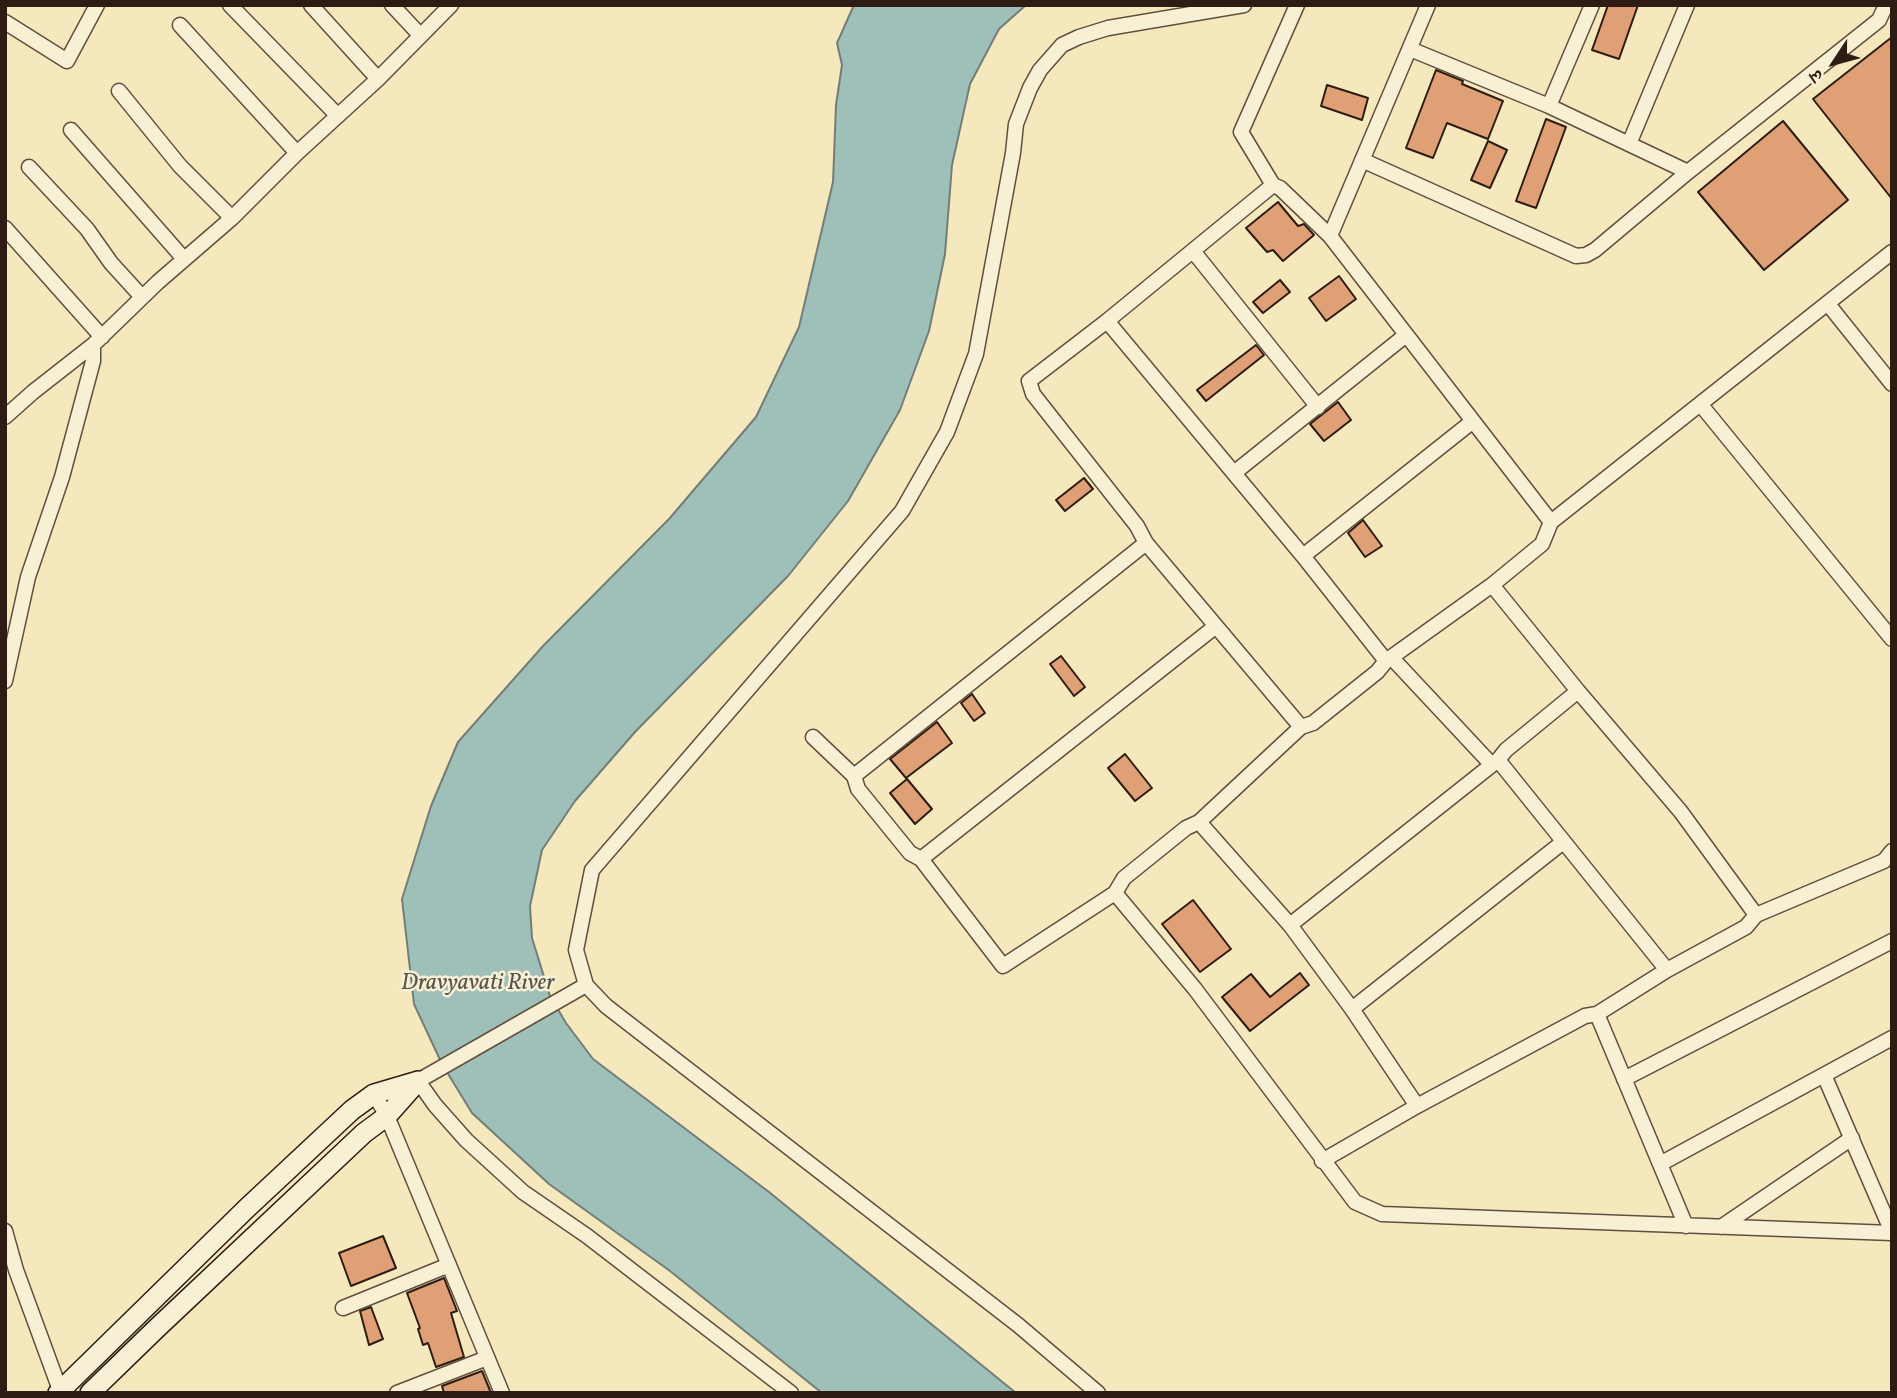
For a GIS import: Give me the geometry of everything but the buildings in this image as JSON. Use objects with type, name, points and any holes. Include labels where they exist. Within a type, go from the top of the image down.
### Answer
[{"type":"street","points":[[5,22],[66,61],[97,5]]},
{"type":"street","points":[[230,5],[338,116]]},
{"type":"street","points":[[311,5],[378,79]]},
{"type":"street","points":[[392,5],[419,35]]},
{"type":"street","points":[[7,410],[97,341],[142,297],[232,218],[297,153],[378,79],[451,5]]},
{"type":"street","points":[[1098,1393],[1018,1325],[606,1006],[586,985],[576,950],[592,870],[902,511],[947,432],[976,354],[1016,124],[1040,70],[1062,44],[1079,37],[1108,28],[1244,5]]},
{"type":"street","points":[[1297,5],[1241,132],[1273,185],[1280,188],[1330,236],[1551,522]]},
{"type":"street","points":[[1330,236],[1428,5]]},
{"type":"street","points":[[1549,106],[1592,5]]},
{"type":"street","points":[[1629,144],[1687,5]]},
{"type":"street","points":[[1362,160],[1576,256],[1586,255],[1879,20],[1885,5]]},
{"type":"street","points":[[180,25],[297,153]]},
{"type":"street","points":[[1410,49],[1549,106],[1688,172]]},
{"type":"street","points":[[119,91],[180,166],[232,218]]},
{"type":"street","points":[[71,130],[184,260]]},
{"type":"street","points":[[29,167],[87,229],[111,263],[142,297]]},
{"type":"street","points":[[1273,185],[1107,321],[1029,380],[1033,394],[1137,526],[1146,542],[1301,727]]},
{"type":"street","points":[[5,228],[97,341]]},
{"type":"street","points":[[1193,251],[1318,407]]},
{"type":"street","points":[[813,737],[854,776],[858,789],[875,811],[910,853],[921,859],[1003,966],[1115,892],[1124,878],[1186,828],[1199,821],[1301,727],[1313,723],[1377,672],[1388,659],[1492,585],[1542,544],[1551,522],[1892,252]]},
{"type":"street","points":[[1828,304],[1892,384]]},
{"type":"street","points":[[1107,321],[1388,659],[1495,763],[1668,970]]},
{"type":"street","points":[[1234,472],[1406,335]]},
{"type":"street","points":[[5,681],[7,658],[28,577],[62,477],[97,341]]},
{"type":"street","points":[[1702,405],[1892,639]]},
{"type":"street","points":[[1303,556],[1473,421]]},
{"type":"street","points":[[854,776],[1146,542]]},
{"type":"street","points":[[1492,585],[1681,812],[1756,915]]},
{"type":"street","points":[[921,859],[1216,626]]},
{"type":"street","points":[[1290,925],[1495,763],[1506,750],[1578,691]]},
{"type":"street","points":[[1199,821],[1290,925],[1352,1009],[1417,1106]]},
{"type":"street","points":[[1352,1009],[1563,842]]},
{"type":"street","points":[[1322,1161],[1417,1106],[1585,1016],[1597,1014],[1746,926],[1756,915],[1888,856],[1892,876]]},
{"type":"street","points":[[1115,892],[1195,989],[1355,1202],[1382,1214],[1892,1232],[1824,1074]]},
{"type":"street","points":[[1624,1079],[1892,941]]},
{"type":"street","points":[[5,1231],[59,1392],[246,1209],[352,1110],[374,1094],[418,1081],[586,985]]},
{"type":"street","points":[[1597,1014],[1686,1226]]},
{"type":"street","points":[[1660,1164],[1892,1038]]},
{"type":"street","points":[[90,1393],[364,1133],[387,1116],[418,1081]]},
{"type":"street","points":[[418,1081],[466,1140],[523,1192],[587,1236],[791,1393]]},
{"type":"street","points":[[374,1094],[387,1116],[502,1393]]},
{"type":"street","points":[[1721,1227],[1852,1138]]},
{"type":"street","points":[[343,1308],[449,1265]]},
{"type":"street","points":[[397,1393],[487,1358]]},
{"type":"water","name":"Dravyavati River","points":[[854,5],[1026,5],[999,29],[970,84],[952,165],[945,254],[929,331],[900,410],[848,501],[788,576],[635,732],[575,801],[542,850],[530,906],[532,938],[550,996],[593,1059],[769,1192],[1016,1393],[822,1393],[670,1271],[549,1184],[472,1113],[442,1064],[414,1004],[402,899],[431,806],[458,742],[543,646],[669,519],[756,417],[799,327],[833,182],[836,105],[842,65],[837,43]]}]
